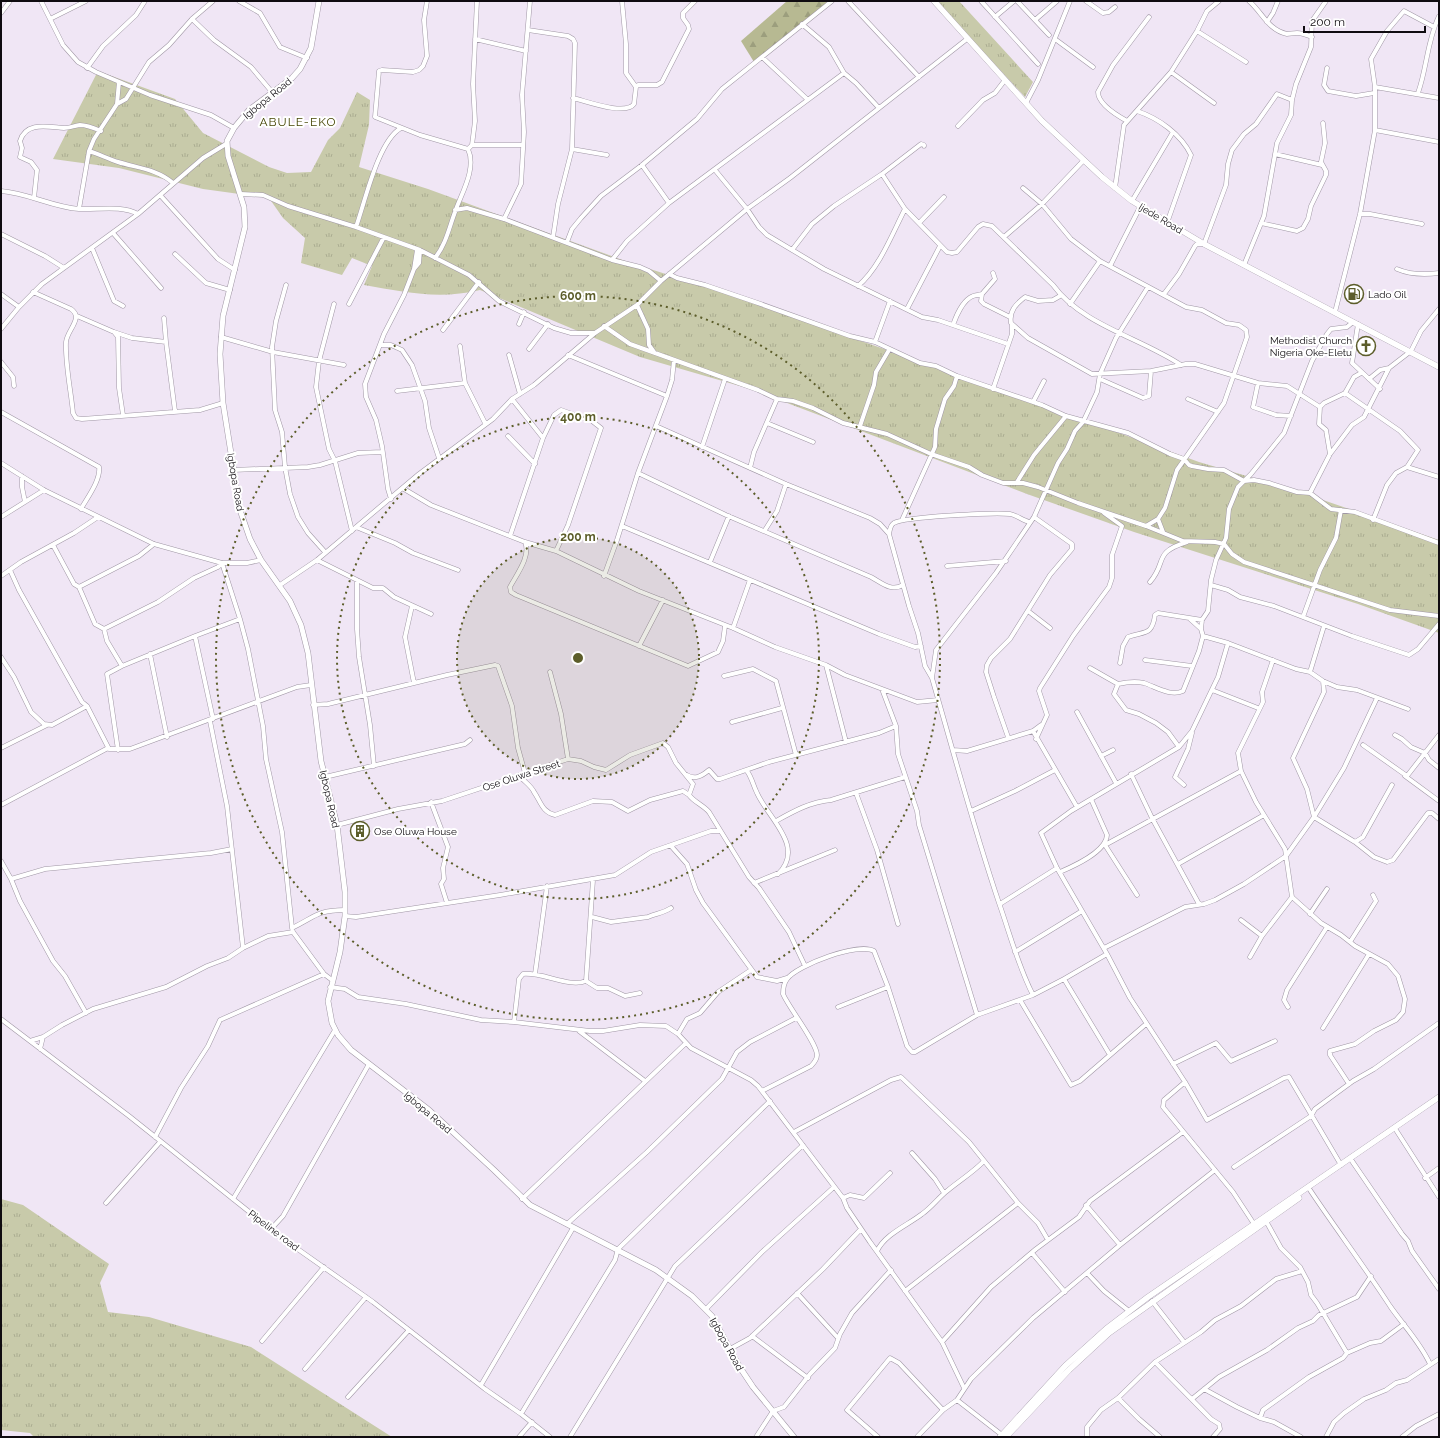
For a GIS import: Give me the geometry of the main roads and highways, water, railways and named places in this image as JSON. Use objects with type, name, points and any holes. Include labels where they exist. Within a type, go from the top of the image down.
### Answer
[{"type":"main road","name":"Ijede Road","points":[[934,1],[1026,103],[1084,160],[1115,188],[1140,207],[1204,244],[1439,367]]},
{"type":"main road","points":[[1005,1435],[1065,1366],[1106,1329],[1129,1311],[1439,1097]]},
{"type":"main road","points":[[1005,1435],[1100,1340],[1266,1221],[1439,1101]]},
{"type":"place","name":"Lado Oil","points":[[1354,294]]},
{"type":"place","name":"Methodist Church Nigeria Oke-Eletu","points":[[1366,346]]},
{"type":"place","name":"Ose Oluwa House","points":[[360,831]]},
{"type":"district","name":"ABULE-EKO","points":[[298,122]]}]
